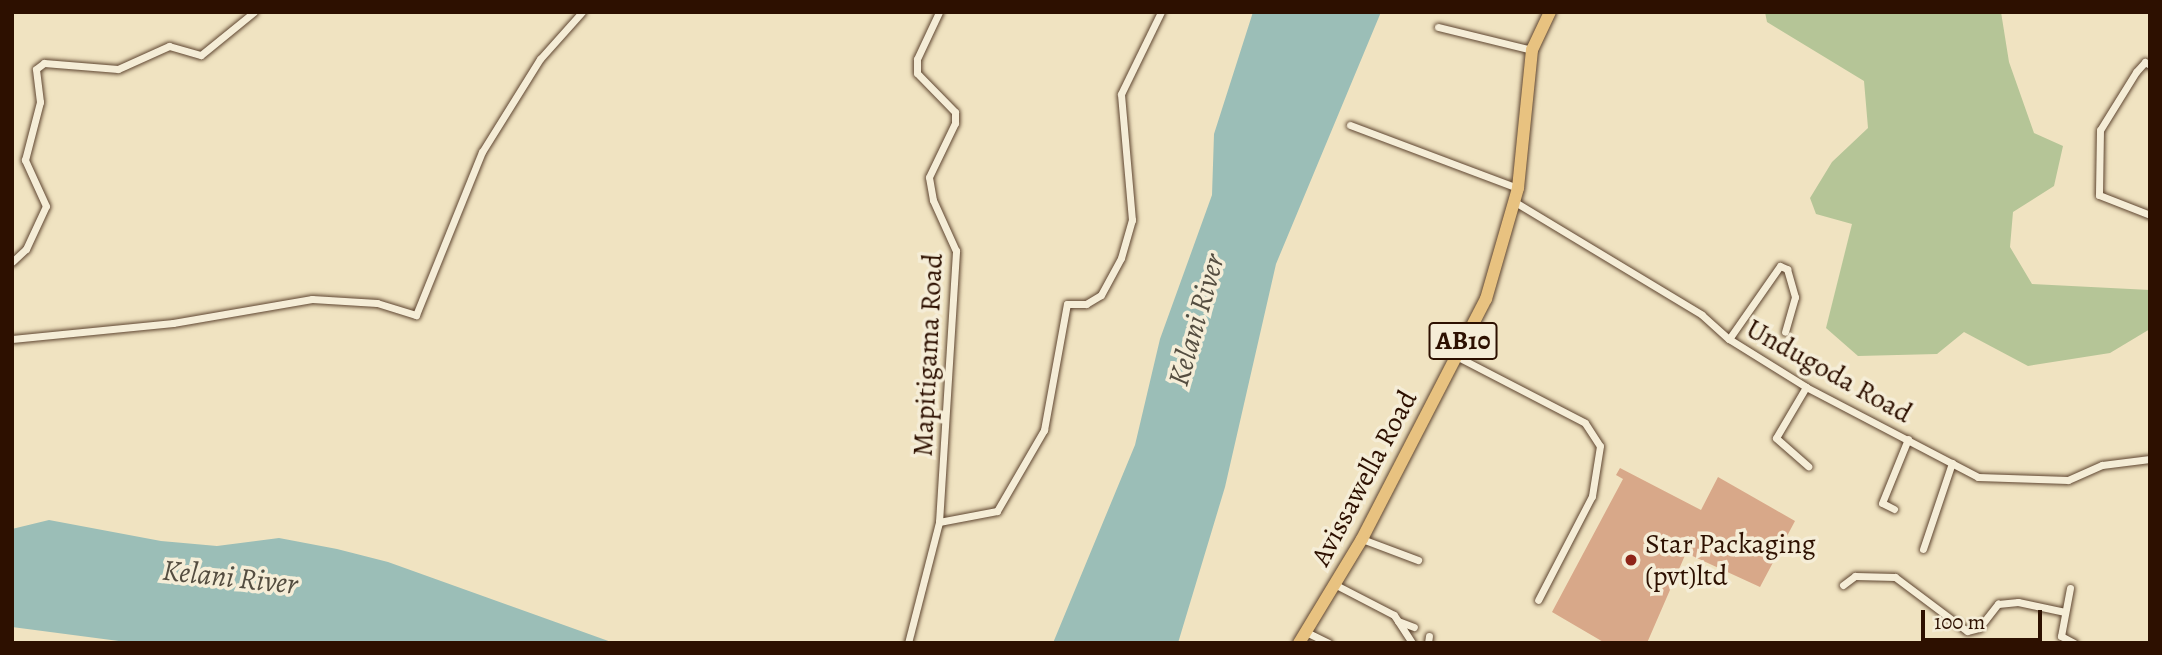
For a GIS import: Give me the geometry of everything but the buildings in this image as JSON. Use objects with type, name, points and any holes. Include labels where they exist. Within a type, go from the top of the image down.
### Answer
[{"type":"main road","name":"Avissawella Road","points":[[1303,637],[1362,539],[1486,299],[1518,188],[1532,50],[1550,12]]},
{"type":"street","points":[[12,262],[26,249],[46,206],[25,160],[40,102],[36,69],[44,63],[118,69],[169,46],[201,55],[254,12]]},
{"type":"street","points":[[12,339],[173,323],[312,299],[377,303],[416,315],[482,152],[540,59],[582,12]]},
{"type":"street","name":"Mapitigama Road","points":[[908,643],[939,522],[956,251],[933,200],[929,177],[955,123],[955,112],[917,73],[917,59],[939,12]]},
{"type":"street","points":[[939,522],[997,511],[1044,430],[1068,304],[1086,304],[1101,295],[1121,258],[1132,220],[1121,94],[1161,12]]},
{"type":"street","points":[[1438,27],[1532,50]]},
{"type":"street","points":[[2150,65],[2145,62],[2136,72],[2100,130],[2099,195],[2150,215]]},
{"type":"street","points":[[1350,125],[1518,188]]},
{"type":"street","name":"Undugoda Road","points":[[1515,202],[1702,315],[1729,340],[1806,387],[1978,477],[2068,480],[2102,465],[2150,459]]},
{"type":"street","points":[[1729,340],[1780,267],[1787,269],[1795,297],[1785,331]]},
{"type":"street","points":[[1456,356],[1585,423],[1600,446],[1592,496],[1538,600]]},
{"type":"street","points":[[1806,387],[1776,438],[1808,466]]},
{"type":"street","points":[[1894,509],[1882,503],[1908,439]]},
{"type":"street","points":[[1923,549],[1952,463]]},
{"type":"street","points":[[1362,539],[1419,561]]},
{"type":"street","points":[[1843,585],[1855,576],[1895,577],[1967,631],[1979,628],[1998,604],[2018,602],[2065,612]]},
{"type":"street","points":[[1336,585],[1376,604],[1397,621],[1412,643]]},
{"type":"street","points":[[2070,588],[2060,636],[2074,643]]},
{"type":"street","points":[[1397,621],[1414,627]]},
{"type":"street","points":[[1303,637],[1329,643]]},
{"type":"green space","points":[[1765,12],[2001,12],[2009,62],[2034,133],[2063,146],[2054,186],[2013,212],[2010,247],[2032,284],[2150,290],[2150,329],[2110,353],[2028,366],[1964,332],[1937,354],[1858,356],[1826,328],[1852,224],[1816,214],[1810,198],[1832,162],[1868,128],[1864,81],[1767,22]]},
{"type":"water","name":"Kelani River","points":[[1253,12],[1381,12],[1276,264],[1225,487],[1178,643],[1053,643],[1135,445],[1160,339],[1212,195],[1214,134]]},
{"type":"water","name":"Kelani River","points":[[49,520],[161,541],[217,546],[279,538],[337,549],[388,562],[614,643],[134,643],[12,627],[12,529]]},
{"type":"place","name":"Star Packaging (pvt)ltd","points":[[1631,560]]}]
